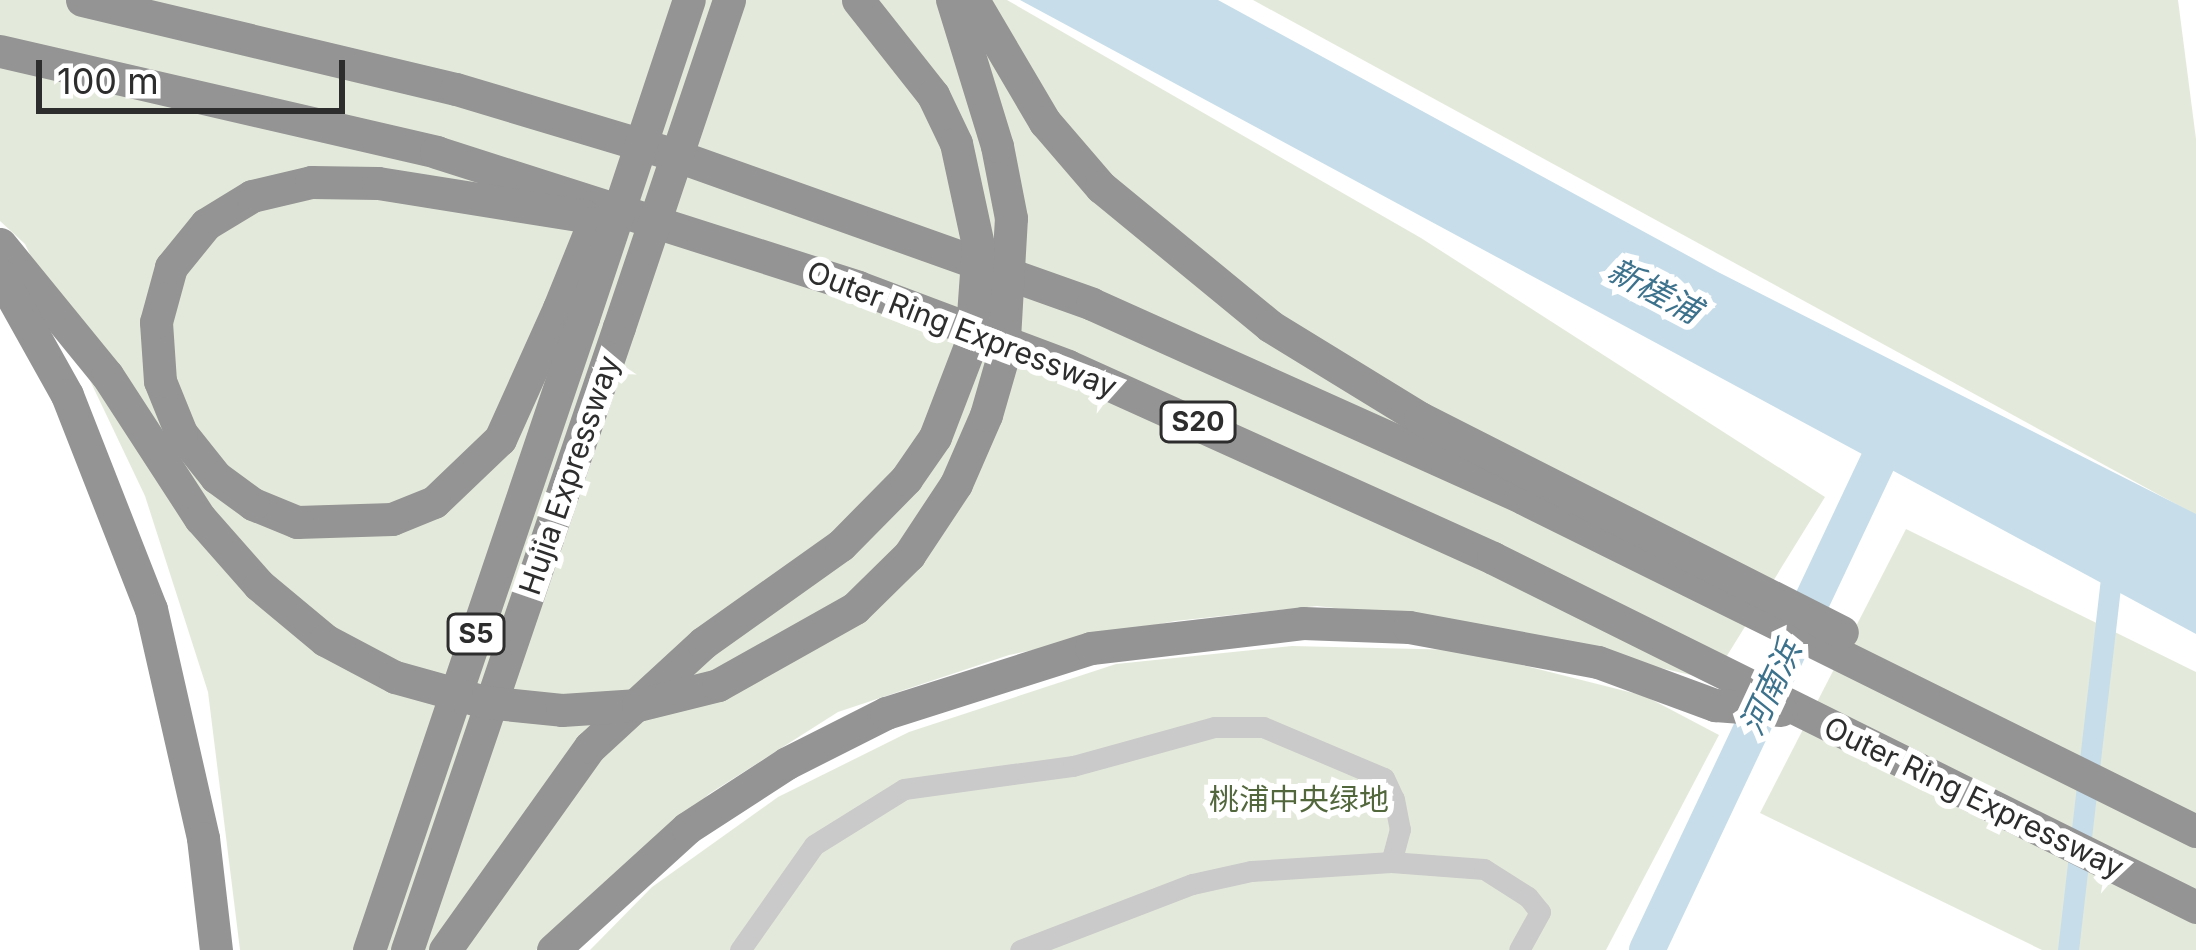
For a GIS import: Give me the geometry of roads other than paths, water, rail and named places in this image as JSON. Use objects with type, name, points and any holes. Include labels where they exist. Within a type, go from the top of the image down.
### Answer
[{"type":"highway","name":"S20","points":[[82,0],[457,89],[876,220],[1287,386],[1764,604]]},
{"type":"highway","points":[[647,216],[599,219],[378,183],[311,182],[252,196],[206,224],[171,267],[156,322],[160,381],[181,433],[216,477],[253,504],[297,521],[392,519],[434,502],[500,439],[571,312],[687,0]]},
{"type":"highway","name":"Hujia Expressway","points":[[407,950],[729,0]]},
{"type":"highway","points":[[445,950],[590,747],[703,643],[841,545],[907,479],[935,436],[971,343],[978,245],[956,143],[933,94],[857,0]]},
{"type":"highway","points":[[0,244],[107,375],[200,518],[259,585],[326,640],[395,677],[485,702],[562,710],[638,705],[718,685],[855,608],[909,555],[956,484],[986,416],[1003,356],[1010,218],[998,146],[952,0]]},
{"type":"highway","points":[[973,0],[1045,122],[1101,187],[1270,326],[1420,418],[1764,604],[1954,692],[1975,722],[2196,831]]},
{"type":"highway","name":"Outer Ring Expressway","points":[[0,51],[436,152],[647,216],[1068,366],[1472,548],[1722,690],[1802,712],[2196,907]]},
{"type":"highway","points":[[0,275],[67,395],[151,609],[203,838],[216,950]]},
{"type":"highway","name":"Hujia Expressway","points":[[368,950],[571,312]]},
{"type":"highway","points":[[553,950],[687,828],[787,763],[886,713],[1090,648],[1303,623],[1409,627],[1722,690]]},
{"type":"street","points":[[740,950],[814,845],[904,789],[1073,766],[1215,727],[1263,728],[1384,778],[1400,829],[1391,862]]},
{"type":"street","points":[[1020,950],[1192,884],[1251,871],[1391,862],[1484,869],[1528,898],[1540,912],[1520,950]]},
{"type":"water","name":"新槎浦","points":[[1020,0],[1218,0],[1718,272],[2196,514],[2196,634]]},
{"type":"waterway","name":"河南浜","points":[[1647,950],[1895,425]]},
{"type":"waterway","points":[[2068,950],[2113,561]]},
{"type":"park label","name":"桃浦中央绿地","points":[[1299,799]]}]
